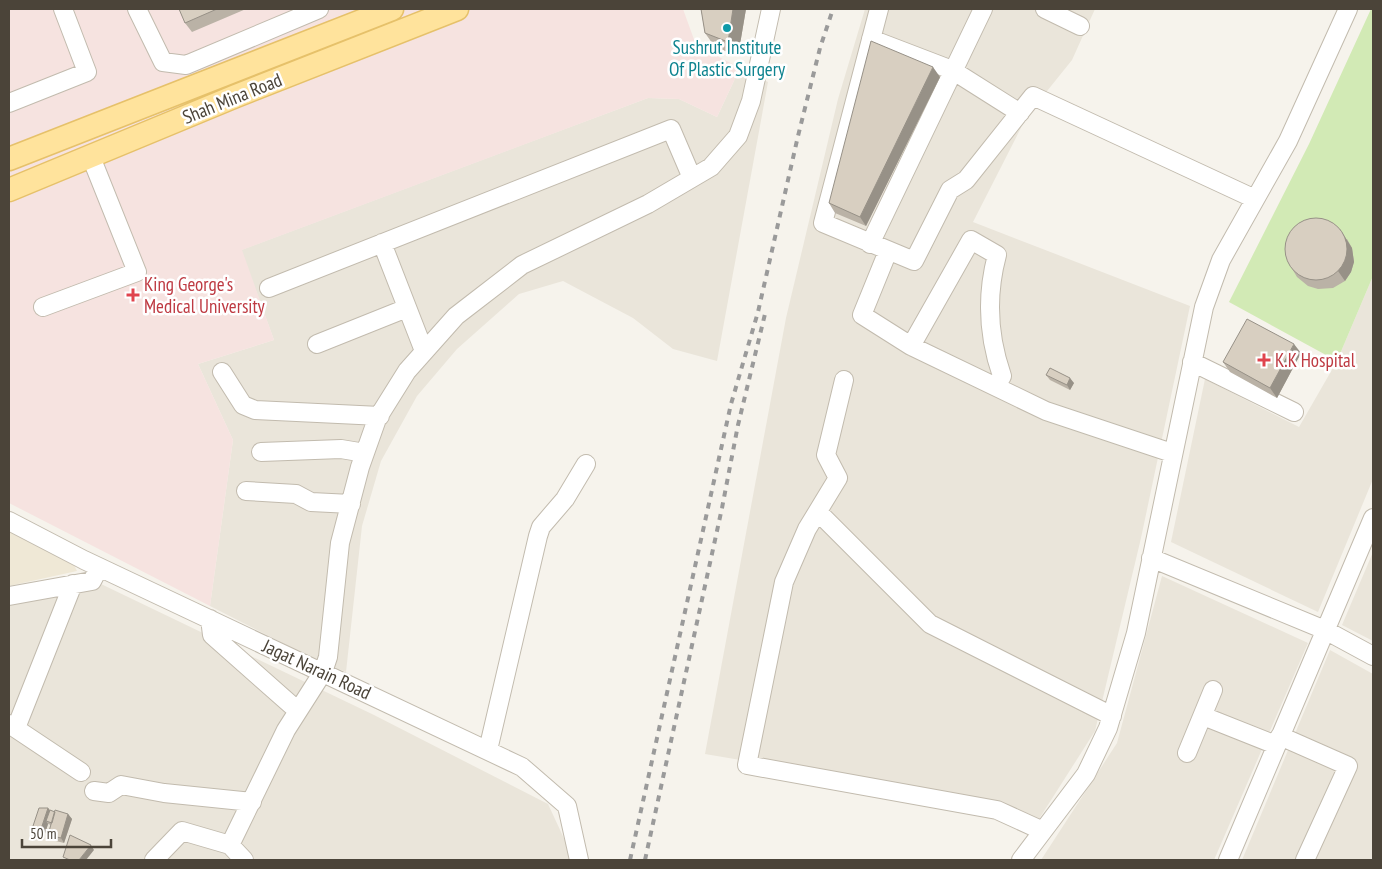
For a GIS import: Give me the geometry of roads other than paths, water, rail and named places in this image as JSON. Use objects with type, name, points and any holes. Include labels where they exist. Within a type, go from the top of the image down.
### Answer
[{"type":"main road","name":"Shah Mina Road","points":[[9,158],[392,9]]},
{"type":"main road","name":"Shah Mina Road","points":[[9,190],[236,96],[406,18],[457,9]]},
{"type":"main road","points":[[228,74],[236,96]]},
{"type":"main road","points":[[115,118],[126,141]]},
{"type":"street","points":[[9,103],[87,72],[63,9]]},
{"type":"street","points":[[137,9],[163,62],[186,65],[312,10]]},
{"type":"street","points":[[230,845],[286,730],[323,672],[328,657],[340,543],[350,504],[365,453],[380,416],[406,371],[456,316],[522,265],[648,204],[711,167],[738,136],[751,101],[771,9]]},
{"type":"street","points":[[879,9],[823,223],[914,261],[950,190],[966,180],[1033,96],[1255,200]]},
{"type":"street","points":[[870,244],[952,70],[983,9]]},
{"type":"street","points":[[1045,9],[1080,26]]},
{"type":"street","points":[[1021,860],[1086,774],[1112,716],[1136,633],[1172,453],[1204,307],[1221,260],[1288,140],[1348,9]]},
{"type":"street","points":[[871,39],[952,70],[1020,113]]},
{"type":"street","points":[[186,65],[194,87]]},
{"type":"street","points":[[269,288],[671,129],[692,178]]},
{"type":"street","points":[[43,307],[137,272],[91,157]]},
{"type":"street","points":[[911,346],[971,240],[997,255],[992,273],[989,321],[994,354],[1002,376],[996,386]]},
{"type":"street","points":[[382,243],[424,352]]},
{"type":"street","points":[[888,251],[862,315],[911,346],[1046,411],[1172,453]]},
{"type":"street","points":[[317,344],[407,308]]},
{"type":"street","points":[[1192,362],[1294,412]]},
{"type":"street","points":[[222,372],[244,405],[255,410],[380,416]]},
{"type":"street","points":[[844,380],[826,455],[838,478],[807,529],[784,582],[748,765],[997,810],[1043,831]]},
{"type":"street","points":[[261,452],[341,448],[365,453]]},
{"type":"street","points":[[488,750],[541,527],[565,499],[586,464]]},
{"type":"street","points":[[246,491],[296,494],[311,502],[350,504]]},
{"type":"street","points":[[818,512],[930,624],[1112,716]]},
{"type":"street","points":[[1228,860],[1373,518]]},
{"type":"street","name":"Jagat Narain Road","points":[[9,521],[99,568],[522,767],[567,806],[579,860]]},
{"type":"street","points":[[1151,558],[1325,630],[1373,656]]},
{"type":"street","points":[[9,596],[92,581],[99,568]]},
{"type":"street","points":[[73,584],[12,726],[81,772]]},
{"type":"street","points":[[210,619],[212,634],[298,712]]},
{"type":"street","points":[[1187,753],[1213,690]]},
{"type":"street","points":[[1203,716],[1348,766],[1305,860]]},
{"type":"street","points":[[94,792],[109,793],[122,785],[164,793],[252,802]]},
{"type":"street","points":[[154,860],[182,831],[230,845],[244,860]]},
{"type":"railway","points":[[630,860],[731,404],[758,312],[798,136],[820,48],[833,9]]},
{"type":"railway","points":[[645,860],[722,508],[738,425],[765,314]]},
{"type":"place","name":"Sushrut Institute Of Plastic Surgery","points":[[727,28]]},
{"type":"place","name":"King George's Medical University","points":[[133,295]]},
{"type":"place","name":"K.K Hospital","points":[[1264,360]]}]
